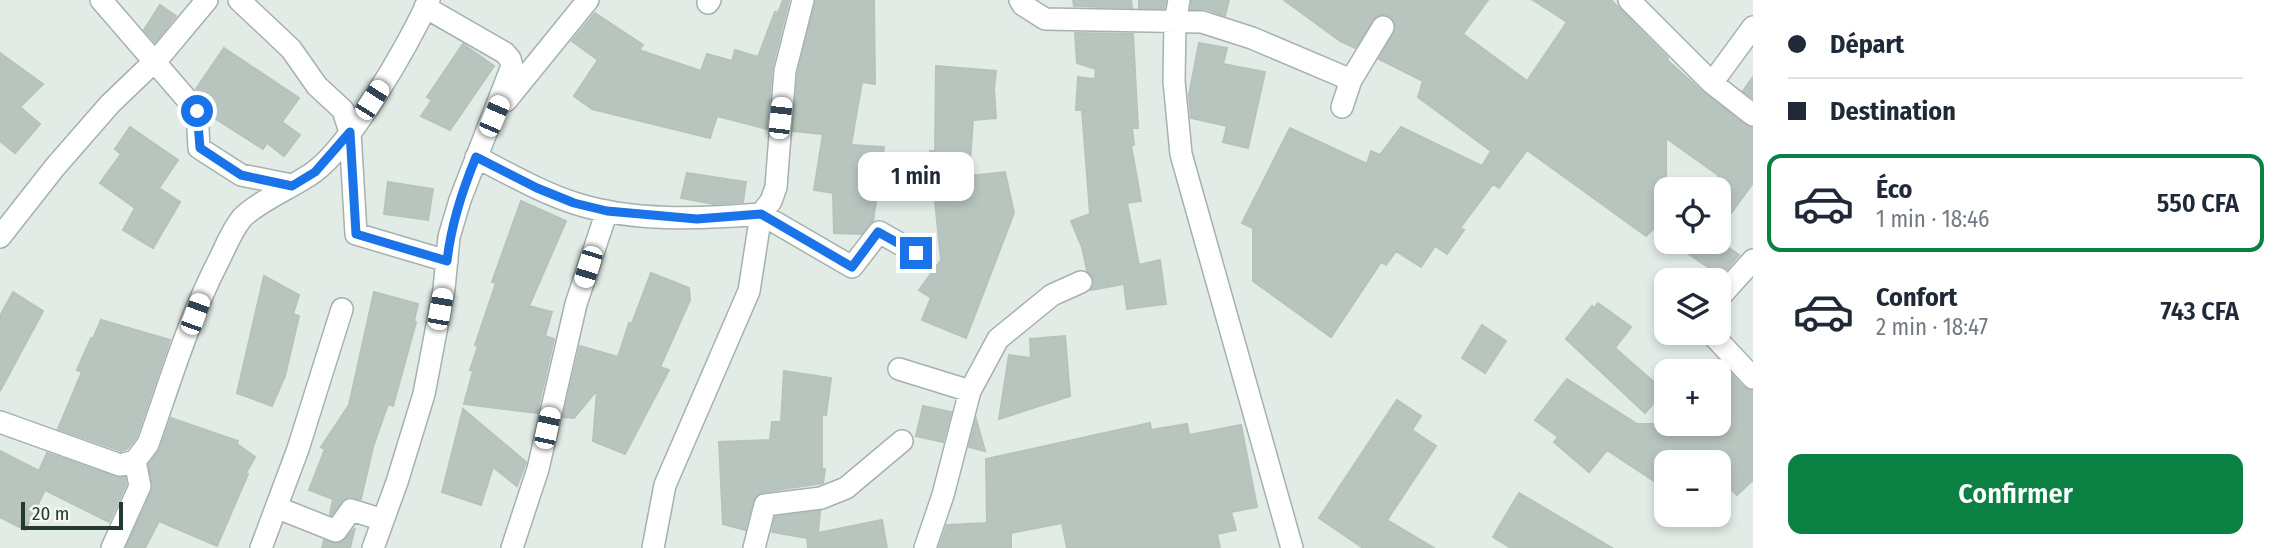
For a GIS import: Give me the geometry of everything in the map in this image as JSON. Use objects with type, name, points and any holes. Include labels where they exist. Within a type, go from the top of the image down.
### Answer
[{"type":"street","points":[[101,0],[197,111],[200,148],[241,175],[292,186]]},
{"type":"street","points":[[0,237],[55,167],[110,104],[155,61],[207,0]]},
{"type":"street","points":[[239,0],[291,49],[317,86],[343,110],[350,132],[356,234],[447,261]]},
{"type":"street","points":[[494,116],[588,0]]},
{"type":"street","points":[[653,548],[665,485],[750,292],[761,214],[771,201],[776,187],[785,71],[803,0]]},
{"type":"street","points":[[1020,0],[1023,5],[1045,19],[1202,22],[1252,38],[1351,80]]},
{"type":"street","points":[[1179,0],[1175,23],[1174,81],[1181,154],[1292,548]]},
{"type":"street","points":[[1629,0],[1712,83],[1753,115]]},
{"type":"street","points":[[0,422],[120,465],[135,461],[148,444],[205,288],[230,237],[243,217],[315,172],[350,132],[382,84],[427,4],[505,53],[512,66],[460,200],[449,237],[424,394],[373,548]]},
{"type":"street","points":[[1342,107],[1351,80],[1383,27]]},
{"type":"street","points":[[1712,83],[1753,27]]},
{"type":"street","points":[[476,157],[537,188],[574,203],[607,211],[697,219],[761,214],[852,267],[878,232],[916,253]]},
{"type":"street","points":[[512,548],[538,469],[576,304],[607,211]]},
{"type":"street","points":[[1731,285],[1753,260]]},
{"type":"street","points":[[925,548],[943,495],[970,391],[998,340],[1052,295],[1081,282]]},
{"type":"street","points":[[261,548],[278,508],[342,309]]},
{"type":"street","points":[[1722,345],[1753,378]]},
{"type":"street","points":[[900,369],[970,391]]},
{"type":"street","points":[[754,548],[765,505],[821,498],[846,488],[902,441]]},
{"type":"street","points":[[112,548],[139,486],[135,461]]},
{"type":"street","points":[[278,508],[336,531],[351,510],[383,520]]},
{"type":"building","points":[[783,0],[789,0],[772,68],[767,129],[717,116],[710,138],[592,109],[574,96],[598,60],[572,41],[595,13],[643,45],[639,50],[701,71],[707,54],[732,61],[735,50],[758,57],[775,12],[778,13]]},
{"type":"building","points":[[816,0],[874,0],[875,84],[862,82],[851,145],[884,147],[873,221],[861,234],[834,233],[833,193],[814,190],[823,134],[793,131],[798,73]]},
{"type":"building","points":[[1073,0],[1131,0],[1132,8],[1074,6]]},
{"type":"building","points":[[1139,0],[1166,0],[1164,8],[1139,8]]},
{"type":"building","points":[[1192,0],[1229,0],[1225,16],[1206,9],[1191,9]]},
{"type":"building","points":[[1284,0],[1488,0],[1463,34],[1527,81],[1567,22],[1533,0],[1611,0],[1667,60],[1704,93],[1745,125],[1753,128],[1753,183],[1731,213],[1731,177],[1718,177],[1666,138],[1666,177],[1654,177],[1654,228],[1646,236],[1527,150],[1499,188],[1493,184],[1460,228],[1464,230],[1447,254],[1435,246],[1421,267],[1396,251],[1386,265],[1381,262],[1331,337],[1253,281],[1253,228],[1242,223],[1290,128],[1367,164],[1371,151],[1380,155],[1401,127],[1482,166],[1491,151],[1418,97],[1423,81],[1379,59],[1396,28],[1390,16],[1376,16],[1355,48],[1340,41]]},
{"type":"building","points":[[160,5],[176,16],[155,42],[144,30]]},
{"type":"building","points":[[1075,33],[1133,34],[1138,128],[1132,128],[1134,145],[1131,145],[1141,201],[1127,203],[1139,265],[1160,260],[1166,304],[1127,309],[1124,284],[1091,290],[1093,277],[1087,270],[1082,247],[1071,221],[1090,214],[1082,110],[1076,110],[1078,77],[1095,79],[1096,69],[1077,63]]},
{"type":"building","points":[[1199,43],[1227,48],[1223,64],[1265,72],[1248,148],[1223,142],[1227,126],[1191,118],[1189,95]]},
{"type":"building","points":[[463,44],[494,66],[450,130],[421,116],[432,100],[427,97]]},
{"type":"building","points":[[224,48],[299,98],[282,122],[300,135],[284,156],[267,143],[263,149],[210,115],[207,103],[196,89]]},
{"type":"building","points":[[0,53],[43,84],[20,107],[40,124],[15,153],[0,141]]},
{"type":"building","points":[[936,66],[996,71],[996,118],[973,120],[969,176],[1005,172],[1014,213],[966,338],[922,320],[931,298],[919,290],[941,260],[930,151],[935,151]]},
{"type":"building","points":[[1753,77],[1753,98],[1743,91]]},
{"type":"building","points":[[130,127],[178,160],[159,188],[180,202],[153,248],[123,230],[135,208],[100,183],[121,154],[115,149]]},
{"type":"building","points":[[687,173],[746,182],[743,202],[714,204],[681,198]]},
{"type":"building","points":[[388,182],[433,189],[428,220],[384,214]]},
{"type":"building","points":[[521,201],[566,221],[529,306],[552,312],[545,336],[554,339],[537,413],[464,404],[473,371],[470,370],[478,346],[475,345],[496,283],[492,282]]},
{"type":"building","points":[[1731,250],[1739,255],[1728,268],[1709,268],[1689,254],[1731,254]]},
{"type":"building","points":[[651,273],[689,288],[690,300],[660,367],[669,370],[625,454],[593,441],[597,390],[574,418],[563,417],[580,346],[618,357],[629,323],[632,323]]},
{"type":"building","points":[[264,276],[299,295],[293,314],[299,316],[285,376],[272,406],[237,393]]},
{"type":"building","points":[[13,292],[43,311],[0,391],[0,316]]},
{"type":"building","points":[[374,292],[418,304],[416,322],[393,406],[388,404],[373,447],[361,499],[346,498],[331,515],[333,499],[309,490],[325,449],[321,447],[349,405]]},
{"type":"building","points":[[1598,303],[1631,327],[1615,348],[1654,382],[1654,403],[1645,413],[1566,339],[1592,306],[1594,308]]},
{"type":"building","points":[[101,320],[170,340],[136,438],[127,449],[121,451],[58,429],[82,372],[77,370]]},
{"type":"building","points":[[1482,325],[1506,341],[1485,373],[1462,358]]},
{"type":"building","points":[[1065,336],[1070,396],[999,419],[1009,355],[1031,358],[1030,339]]},
{"type":"building","points":[[784,371],[831,378],[826,415],[822,414],[822,469],[825,469],[823,483],[763,492],[753,501],[745,530],[723,524],[719,442],[770,440],[772,422],[781,422]]},
{"type":"building","points":[[1731,374],[1743,387],[1753,391],[1753,480],[1737,495],[1731,489],[1731,450],[1654,450],[1654,481],[1607,450],[1589,472],[1554,442],[1558,437],[1535,420],[1567,379],[1637,424],[1654,424],[1654,436],[1731,436]]},
{"type":"building","points":[[1397,400],[1421,416],[1412,430],[1436,446],[1387,520],[1434,548],[1363,548],[1319,518]]},
{"type":"building","points":[[923,406],[951,412],[943,442],[916,436]]},
{"type":"building","points":[[463,409],[526,462],[517,486],[493,467],[481,505],[442,492]]},
{"type":"building","points":[[171,418],[238,441],[237,444],[255,457],[217,546],[159,521],[145,548],[126,548],[152,491],[149,464],[160,449]]},
{"type":"building","points":[[976,419],[985,451],[969,447]]},
{"type":"building","points":[[1150,423],[1151,430],[1187,424],[1189,435],[1241,425],[1257,507],[1231,512],[1236,530],[1217,534],[1220,548],[1067,548],[1062,523],[1011,533],[1011,548],[939,548],[947,525],[987,523],[986,459]]},
{"type":"building","points":[[0,451],[39,471],[47,453],[116,477],[125,477],[126,484],[109,522],[45,490],[25,530],[0,517]]},
{"type":"building","points":[[1519,493],[1612,548],[1511,548],[1493,537]]},
{"type":"building","points":[[820,511],[818,533],[882,520],[887,548],[808,548],[807,538],[772,532],[775,517]]},
{"type":"building","points":[[355,528],[350,548],[322,548],[324,540],[336,544],[343,542]]},
{"type":"route","points":[[197,111],[200,148],[241,175],[292,186],[315,172],[328,160],[350,132],[356,234],[447,261],[449,237],[476,157],[537,188],[574,203],[607,211],[697,219],[761,214],[852,267],[878,232],[916,253]]}]
